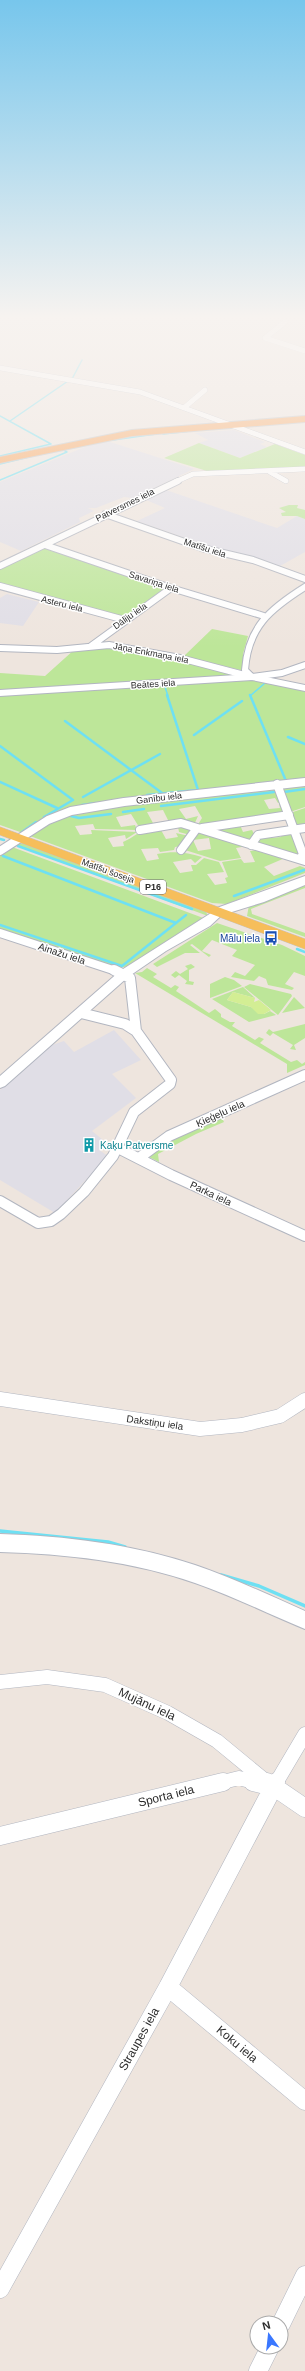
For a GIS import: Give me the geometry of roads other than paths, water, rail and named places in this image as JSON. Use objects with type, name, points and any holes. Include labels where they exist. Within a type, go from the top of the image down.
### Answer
[{"type":"highway","points":[[0,460],[111,437],[215,426]]},
{"type":"main road","name":"Matīšu šoseja","points":[[0,831],[305,944]]},
{"type":"main road","points":[[219,912],[259,899],[305,880]]},
{"type":"street","points":[[234,426],[305,452]]},
{"type":"street","points":[[268,462],[279,471]]},
{"type":"street","name":"Patversmes iela","points":[[0,566],[105,514],[193,474],[305,470]]},
{"type":"street","points":[[269,472],[286,481]]},
{"type":"street","name":"Matīšu iela","points":[[105,514],[202,548],[253,560],[305,579]]},
{"type":"street","name":"Savariņa iela","points":[[45,545],[171,588],[264,616]]},
{"type":"street","name":"Asteru iela","points":[[0,586],[27,595],[125,620]]},
{"type":"street","points":[[305,587],[264,616],[252,636],[244,654],[245,670],[252,677],[282,673],[305,665]]},
{"type":"street","name":"Dāliju iela","points":[[91,646],[171,588]]},
{"type":"street","name":"Jāņa Enkmaņa iela","points":[[0,648],[57,650],[109,645],[142,650],[252,677]]},
{"type":"street","name":"Beātes iela","points":[[0,692],[252,677],[305,688]]},
{"type":"street","name":"Ganību iela","points":[[0,851],[48,820],[71,811],[124,802],[305,782]]},
{"type":"street","points":[[140,830],[182,823],[303,860],[303,854],[296,829],[277,784]]},
{"type":"street","points":[[181,850],[198,828],[289,815]]},
{"type":"street","points":[[251,845],[258,835],[305,828]]},
{"type":"street","points":[[0,1083],[124,974],[162,948],[210,920],[219,912]]},
{"type":"street","name":"Ainažu iela","points":[[0,933],[124,974]]},
{"type":"street","points":[[124,974],[130,978],[136,1031]]},
{"type":"street","points":[[0,1201],[40,1224],[50,1223],[97,1179],[118,1148],[125,1127],[135,1111],[170,1084],[171,1080],[136,1031],[125,1024],[81,1013]]},
{"type":"street","name":"Ķieģeļu iela","points":[[139,1158],[169,1136],[305,1075]]},
{"type":"street","name":"Parka iela","points":[[118,1148],[305,1236]]},
{"type":"street","name":"Dakstiņu iela","points":[[0,1399],[200,1428],[242,1426],[280,1416],[305,1400]]},
{"type":"street","points":[[0,1543],[36,1544],[114,1553],[195,1574],[305,1620]]},
{"type":"street","name":"Mujānu iela","points":[[0,1682],[48,1677],[105,1685],[168,1713],[217,1741],[273,1787]]},
{"type":"street","points":[[305,1734],[273,1787],[305,1808]]},
{"type":"street","name":"Sporta iela","points":[[0,1836],[239,1778],[273,1787]]},
{"type":"street","name":"Straupes iela","points":[[0,2289],[168,1987],[273,1787]]},
{"type":"street","name":"Koku iela","points":[[168,1987],[305,2101]]},
{"type":"street","points":[[285,2315],[305,2275]]},
{"type":"street","points":[[258,2371],[266,2355]]},
{"type":"waterway","points":[[0,456],[51,444],[18,426]]},
{"type":"waterway","points":[[163,434],[191,431]]},
{"type":"waterway","points":[[113,440],[156,434]]},
{"type":"waterway","points":[[0,480],[67,452],[62,449]]},
{"type":"waterway","points":[[0,464],[37,455]]},
{"type":"waterway","points":[[250,696],[265,683]]},
{"type":"waterway","points":[[165,687],[168,696]]},
{"type":"waterway","points":[[167,695],[198,790]]},
{"type":"waterway","points":[[250,696],[286,781]]},
{"type":"waterway","points":[[194,735],[242,701]]},
{"type":"waterway","points":[[65,721],[131,770]]},
{"type":"waterway","points":[[288,737],[305,744]]},
{"type":"waterway","points":[[0,746],[73,800],[44,817]]},
{"type":"waterway","points":[[131,770],[160,754]]},
{"type":"waterway","points":[[83,797],[131,770]]},
{"type":"waterway","points":[[131,770],[162,793]]},
{"type":"waterway","points":[[0,782],[57,808]]},
{"type":"waterway","points":[[284,792],[305,789]]},
{"type":"waterway","points":[[147,795],[197,790]]},
{"type":"waterway","points":[[161,806],[274,792]]},
{"type":"waterway","points":[[82,805],[96,803]]},
{"type":"waterway","points":[[123,812],[144,809]]},
{"type":"waterway","points":[[71,816],[79,818],[111,814]]},
{"type":"waterway","points":[[22,832],[36,822]]},
{"type":"waterway","points":[[0,839],[4,840]]},
{"type":"waterway","points":[[18,846],[192,909]]},
{"type":"waterway","points":[[3,856],[176,923]]},
{"type":"waterway","points":[[234,896],[304,870]]},
{"type":"waterway","points":[[176,923],[186,915]]},
{"type":"waterway","points":[[0,925],[122,966],[176,923]]},
{"type":"waterway","points":[[297,949],[305,952]]},
{"type":"waterway","points":[[0,1531],[108,1542],[125,1547]]},
{"type":"waterway","points":[[221,1575],[259,1586],[305,1606]]},
{"type":"place","name":"Mālu iela","points":[[271,938]]},
{"type":"place","name":"Kaķu Patversme","points":[[89,1145]]}]
